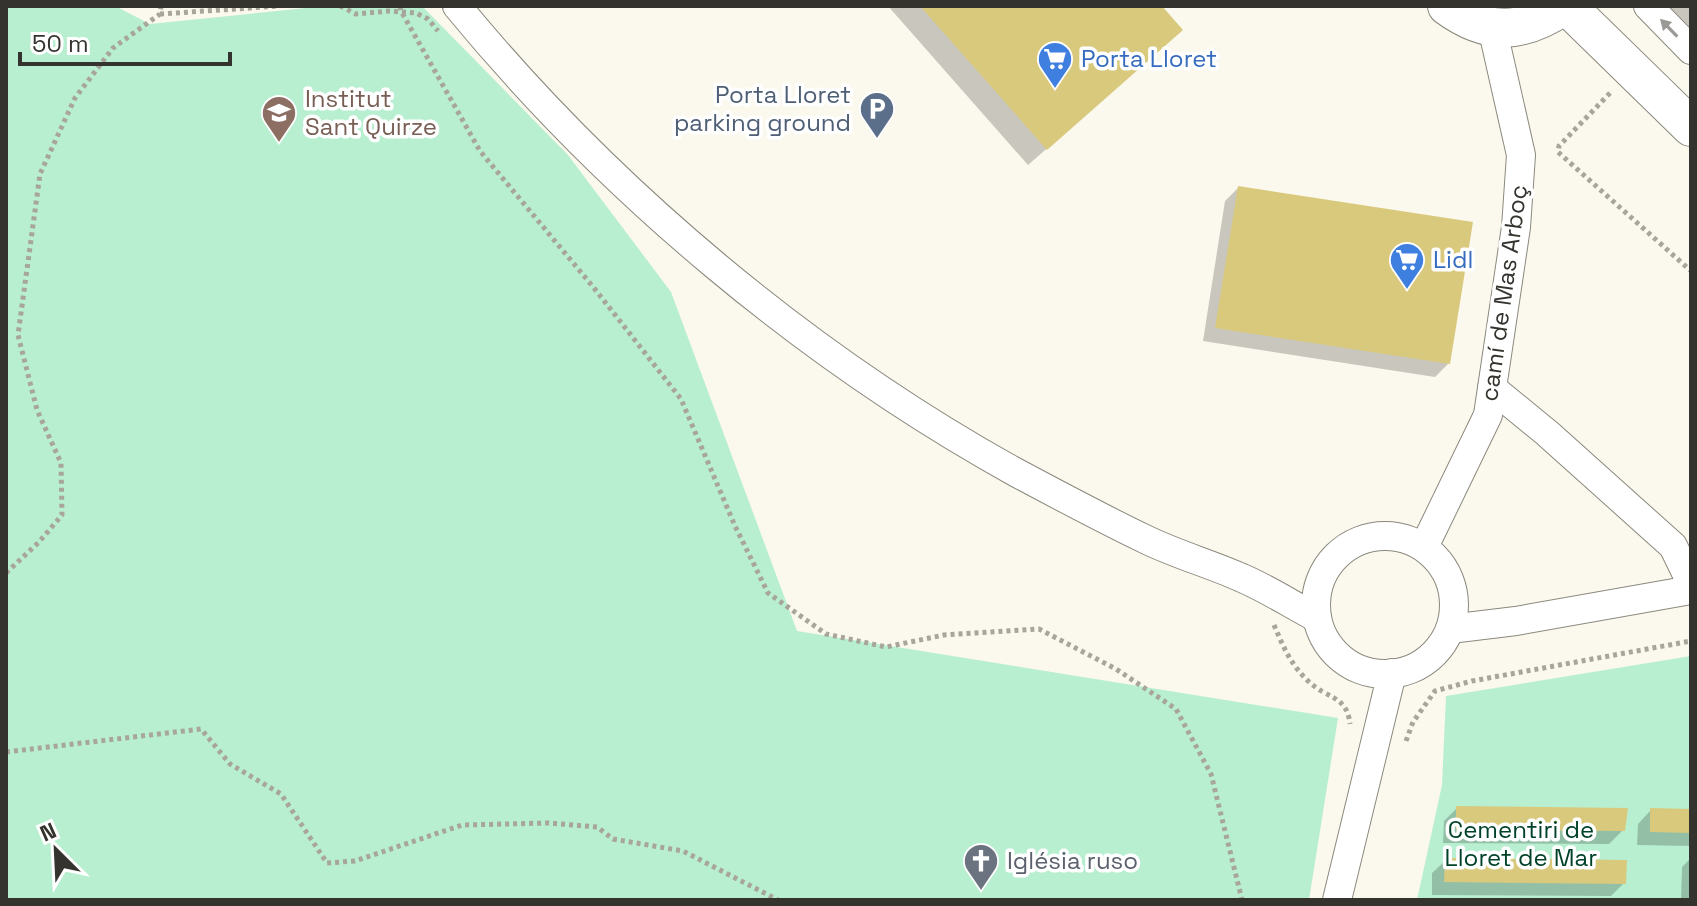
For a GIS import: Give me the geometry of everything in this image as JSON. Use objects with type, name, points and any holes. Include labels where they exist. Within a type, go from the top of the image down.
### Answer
[{"type":"main road","points":[[1447,6],[1465,19],[1492,27],[1519,27],[1544,19],[1565,6],[1691,127]]},
{"type":"street","points":[[457,6],[557,117],[643,201],[782,318],[853,370],[963,441],[1062,497],[1149,541],[1243,578],[1317,618]]},
{"type":"street","points":[[1648,6],[1691,50]]},
{"type":"street","name":"camí de Mas Arboç","points":[[1424,547],[1488,415],[1516,227],[1521,155],[1492,27]]},
{"type":"street","points":[[1492,388],[1673,546],[1691,583]]},
{"type":"street","points":[[1380,535],[1403,537],[1424,547],[1438,559],[1448,574],[1454,592],[1450,629],[1441,646],[1428,659],[1411,669],[1371,673],[1352,665],[1336,653],[1324,637],[1317,618],[1317,594],[1324,572],[1338,554],[1357,541],[1380,535]]},
{"type":"street","points":[[1450,629],[1516,621],[1691,590]]},
{"type":"street","points":[[1337,900],[1392,673]]},
{"type":"path","points":[[160,14],[161,6]]},
{"type":"path","points":[[6,573],[62,515],[61,463],[37,410],[18,335],[40,174],[75,98],[113,48],[160,14],[280,6]]},
{"type":"path","points":[[400,6],[480,151],[681,399],[735,526],[768,593],[826,634],[886,647],[944,635],[1039,629],[1116,669],[1176,709],[1211,774],[1242,900]]},
{"type":"path","points":[[1616,87],[1559,146],[1558,152],[1691,271]]},
{"type":"path","points":[[1405,746],[1413,722],[1435,691],[1472,681],[1691,641]]},
{"type":"path","points":[[6,752],[201,729],[230,764],[281,794],[327,863],[355,861],[462,825],[549,823],[597,827],[613,839],[683,851],[778,900]]},
{"type":"green space","points":[[6,6],[115,6],[150,24],[326,6],[422,6],[568,155],[671,292],[797,631],[1338,718],[1309,900],[6,900]]},
{"type":"green space","name":"Cementiri de Lloret de Mar","points":[[1691,656],[1691,900],[1417,900],[1442,785],[1446,696]]},
{"type":"building","name":"Porta Lloret","points":[[920,6],[1162,6],[1183,30],[1047,150]]},
{"type":"building","points":[[1238,186],[1473,222],[1450,364],[1215,328]]},
{"type":"building","points":[[1456,806],[1628,808],[1625,831],[1456,830]]},
{"type":"building","points":[[1650,808],[1691,809],[1691,833],[1650,832]]},
{"type":"building","points":[[1445,858],[1627,860],[1626,884],[1444,882]]},
{"type":"place","name":"Porta Lloret","points":[[1055,90]]},
{"type":"place","name":"Porta Lloret parking ground","points":[[877,140]]},
{"type":"place","name":"Institut Sant Quirze","points":[[279,144]]},
{"type":"place","name":"Lidl","points":[[1407,291]]},
{"type":"place","name":"Iglésia ruso","points":[[981,892]]}]
